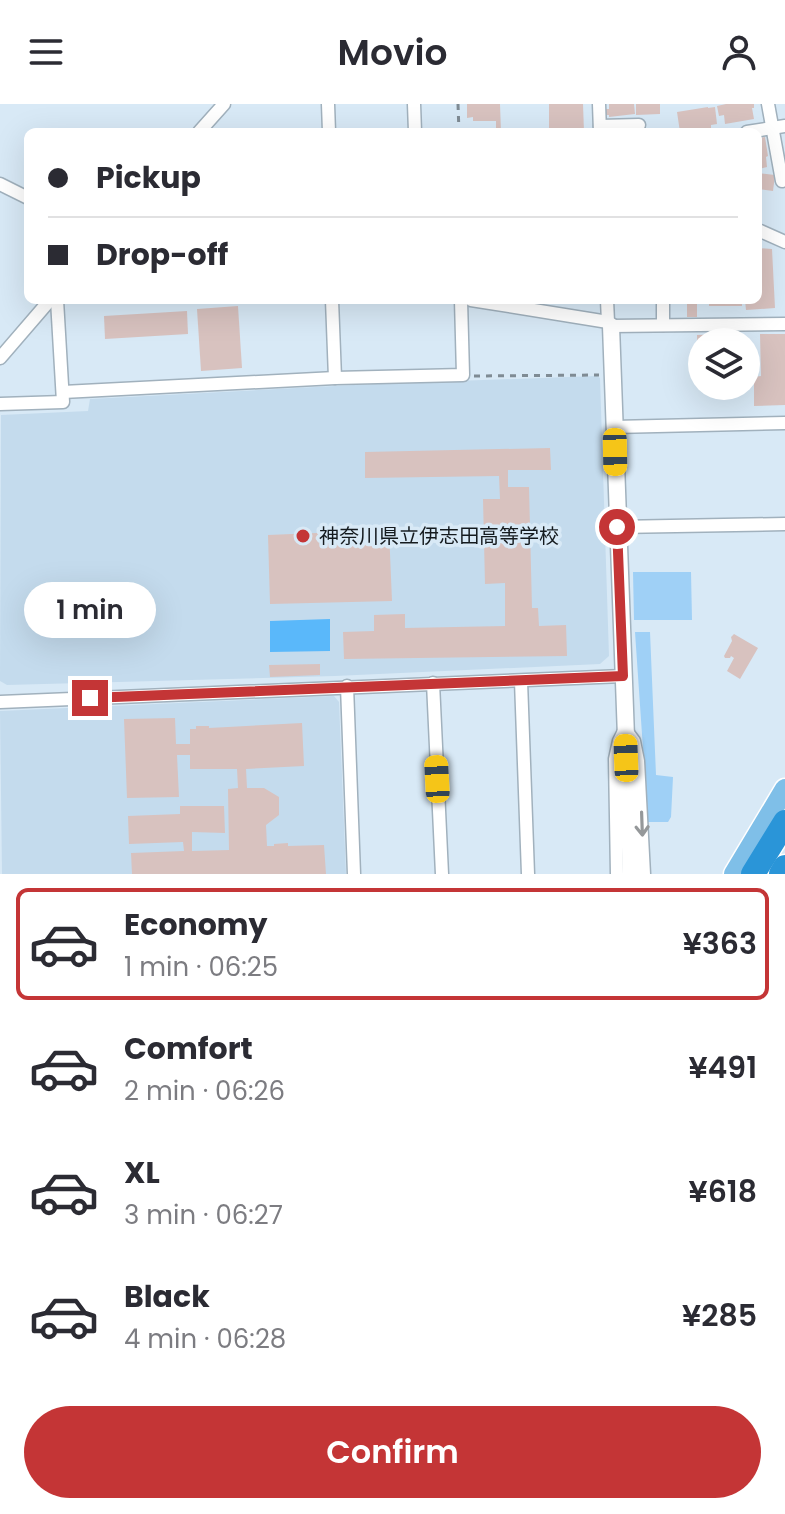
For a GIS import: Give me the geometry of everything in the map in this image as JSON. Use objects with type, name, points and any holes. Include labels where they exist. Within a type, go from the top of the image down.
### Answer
[{"type":"highway","points":[[753,874],[785,822]]},
{"type":"highway","points":[[781,874],[785,867]]},
{"type":"main road","points":[[734,874],[785,789]]},
{"type":"street","points":[[203,128],[224,104]]},
{"type":"street","points":[[328,104],[329,128]]},
{"type":"street","points":[[414,104],[415,128]]},
{"type":"street","points":[[599,104],[600,128]]},
{"type":"street","points":[[768,104],[779,127],[782,181]]},
{"type":"street","points":[[610,128],[639,125]]},
{"type":"street","points":[[0,184],[24,196]]},
{"type":"street","points":[[762,232],[785,242]]},
{"type":"street","points":[[0,358],[47,304]]},
{"type":"street","points":[[0,404],[63,402],[57,304]]},
{"type":"street","points":[[332,304],[335,378]]},
{"type":"street","points":[[63,392],[335,378],[463,375],[461,304]]},
{"type":"street","points":[[494,304],[610,324],[785,324]]},
{"type":"street","points":[[608,304],[631,874]]},
{"type":"street","points":[[663,304],[663,325]]},
{"type":"street","points":[[614,427],[785,423]]},
{"type":"street","points":[[617,527],[785,524]]},
{"type":"street","points":[[0,702],[623,676]]},
{"type":"street","points":[[521,681],[528,874]]},
{"type":"street","points":[[433,683],[442,874]]},
{"type":"street","points":[[347,686],[354,874]]},
{"type":"street","points":[[617,874],[615,759],[625,729]]},
{"type":"street","points":[[625,729],[634,741],[638,761],[644,874]]},
{"type":"path","points":[[458,104],[459,128]]},
{"type":"path","points":[[463,375],[612,375]]},
{"type":"shaded area","name":"神奈川県立伊志田高等学校","points":[[600,378],[609,656],[600,664],[335,676],[7,685],[0,681],[1,415],[88,411],[90,399]]},
{"type":"shaded area","points":[[633,572],[691,572],[692,620],[634,620]]},
{"type":"shaded area","points":[[635,632],[650,632],[656,775],[673,777],[671,817],[668,822],[648,822]]},
{"type":"shaded area","points":[[334,696],[339,702],[346,874],[2,874],[0,711]]},
{"type":"water","points":[[330,619],[330,651],[270,652],[270,621]]},
{"type":"building","points":[[467,104],[500,104],[501,128],[496,128],[496,121],[467,118]]},
{"type":"building","points":[[549,104],[583,104],[584,128],[549,128]]},
{"type":"building","points":[[609,104],[634,104],[635,114],[609,117],[605,115],[605,109],[609,109]]},
{"type":"building","points":[[636,104],[660,104],[660,114],[636,115]]},
{"type":"building","points":[[754,104],[754,119],[725,124],[724,115],[719,116],[717,106]]},
{"type":"building","points":[[715,107],[717,124],[711,125],[711,128],[679,128],[677,112]]},
{"type":"building","points":[[762,137],[765,137],[768,156],[767,167],[762,168]]},
{"type":"building","points":[[762,173],[775,175],[773,191],[762,190]]},
{"type":"building","points":[[762,248],[772,249],[775,308],[746,310],[745,304],[762,304]]},
{"type":"building","points":[[687,304],[697,304],[697,317],[687,317]]},
{"type":"building","points":[[709,304],[742,304],[742,306]]},
{"type":"building","points":[[238,306],[242,368],[201,371],[197,309]]},
{"type":"building","points":[[187,311],[188,334],[105,339],[104,316]]},
{"type":"building","points":[[760,334],[785,334],[785,405],[754,406],[754,400],[760,400]]},
{"type":"building","points":[[550,448],[551,470],[508,470],[508,487],[529,487],[532,608],[538,608],[539,626],[566,625],[567,656],[344,659],[343,632],[374,631],[374,615],[405,614],[405,628],[505,626],[505,583],[485,584],[483,499],[500,499],[499,476],[365,478],[365,452]]},
{"type":"building","points":[[389,530],[392,601],[270,604],[268,535]]},
{"type":"building","points":[[734,634],[758,648],[740,679],[727,671],[734,658],[724,656]]},
{"type":"building","points":[[320,664],[320,675],[270,677],[269,665]]},
{"type":"building","points":[[175,718],[176,744],[190,744],[190,729],[196,729],[196,726],[302,723],[304,766],[246,769],[247,788],[264,788],[279,797],[279,815],[266,825],[267,846],[288,843],[288,846],[324,845],[326,874],[132,874],[131,853],[184,851],[183,842],[129,844],[128,816],[180,814],[180,806],[224,806],[225,833],[192,832],[192,851],[229,850],[228,789],[238,788],[237,769],[190,769],[190,755],[177,755],[179,797],[127,798],[124,719]]},
{"type":"place","name":"神奈川県立伊志田高等学校","points":[[303,536]]},
{"type":"route","points":[[90,698],[623,676],[617,527]]}]
